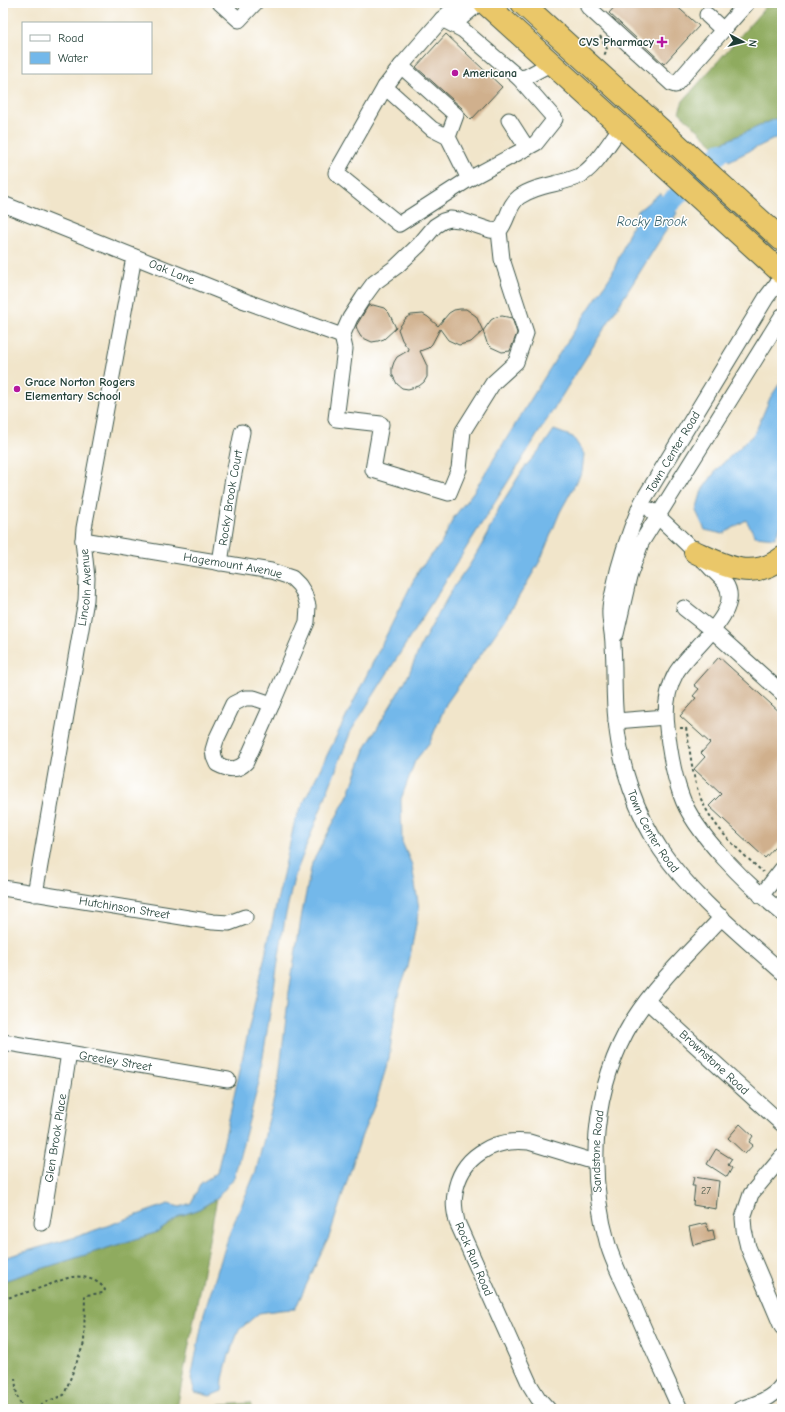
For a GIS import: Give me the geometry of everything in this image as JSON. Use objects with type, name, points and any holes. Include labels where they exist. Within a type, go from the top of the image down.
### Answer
[{"type":"highway","points":[[485,3],[782,273]]},
{"type":"highway","points":[[522,3],[782,240]]},
{"type":"highway","points":[[695,552],[723,565],[741,570],[763,569],[782,558]]},
{"type":"street","points":[[220,3],[239,20],[255,3]]},
{"type":"street","points":[[453,24],[460,3]]},
{"type":"street","points":[[453,24],[522,77],[555,119],[536,143],[469,179],[399,224],[336,173],[385,87],[401,66],[453,24],[473,8],[473,3]]},
{"type":"street","points":[[588,7],[672,84],[675,85],[747,3]]},
{"type":"street","points":[[707,14],[723,30]]},
{"type":"street","points":[[522,77],[552,63]]},
{"type":"street","points":[[401,66],[456,115],[448,137]]},
{"type":"street","points":[[385,87],[432,129],[448,137],[469,179]]},
{"type":"street","points":[[509,120],[527,148]]},
{"type":"street","points":[[499,230],[502,259],[526,333],[516,362],[493,383],[463,431],[459,469],[449,493],[373,470],[381,424],[336,419],[345,349],[342,336],[350,318],[363,298],[374,283],[397,266],[419,245],[435,226],[450,219],[460,220],[490,230],[499,230],[504,226],[510,208],[518,198],[537,188],[579,177],[604,151],[621,127]]},
{"type":"street","name":"Oak Lane","points":[[3,204],[245,301],[342,336]]},
{"type":"street","name":"Lincoln Avenue","points":[[35,894],[86,600],[87,578],[83,540],[134,257]]},
{"type":"street","name":"Town Center Road","points":[[782,277],[766,298],[642,502],[629,533],[619,566],[610,610],[616,722],[628,782],[636,802],[660,849],[690,887],[782,972]]},
{"type":"street","name":"Town Center Road","points":[[613,645],[629,578],[641,543],[782,316]]},
{"type":"street","name":"Rocky Brook Court","points":[[220,563],[232,484],[242,432]]},
{"type":"street","points":[[642,502],[695,552],[725,584],[730,596],[727,610],[677,672],[668,693],[666,717],[681,796],[687,809],[703,834],[726,861],[761,896],[782,913]]},
{"type":"street","name":"Hagemount Avenue","points":[[83,540],[271,572],[292,578],[300,585],[304,593],[308,606],[307,622],[272,704],[246,762],[242,767],[236,769],[229,769],[218,764],[212,750],[233,704],[245,698],[254,698],[272,704]]},
{"type":"street","points":[[684,608],[712,630],[782,693]]},
{"type":"street","points":[[616,722],[666,717]]},
{"type":"street","points":[[761,896],[779,873]]},
{"type":"street","name":"Hutchinson Street","points":[[3,888],[212,922],[229,923],[245,917]]},
{"type":"street","name":"Sandstone Road","points":[[680,1409],[609,1247],[600,1208],[595,1162],[598,1120],[608,1078],[622,1040],[634,1020],[647,1001],[722,917]]},
{"type":"street","name":"Brownstone Road","points":[[647,1001],[782,1124]]},
{"type":"street","name":"Greeley Street","points":[[3,1042],[228,1080]]},
{"type":"street","name":"Glen Brook Place","points":[[42,1223],[69,1053]]},
{"type":"street","name":"Rock Run Road","points":[[548,1409],[538,1398],[530,1385],[457,1222],[454,1209],[454,1195],[458,1181],[473,1158],[487,1148],[503,1142],[517,1140],[529,1142],[595,1162]]},
{"type":"street","points":[[782,1157],[751,1194],[743,1218],[748,1247],[782,1327]]},
{"type":"street","points":[[740,1409],[760,1403],[772,1396],[782,1384]]},
{"type":"path","points":[[597,33],[607,48],[604,56]]},
{"type":"path","points":[[676,729],[686,728],[699,793],[717,824],[748,859],[779,873]]},
{"type":"path","points":[[3,1299],[20,1295],[71,1277],[80,1276],[103,1285],[105,1290],[103,1293],[85,1295],[84,1344],[64,1395],[43,1403],[37,1409]]},
{"type":"path","points":[[15,1378],[17,1396],[23,1409]]},
{"type":"green space","points":[[769,3],[782,3],[782,116],[715,146],[679,112],[683,101]]},
{"type":"green space","points":[[217,1198],[177,1408],[250,1403],[252,1409],[3,1409],[3,1281],[158,1232],[180,1216],[199,1209]]},
{"type":"water","points":[[782,116],[782,135],[729,161],[715,146]]},
{"type":"water","name":"Rocky Brook","points":[[660,193],[677,213],[351,731],[294,878],[285,918],[259,1082],[234,1178],[217,1198],[199,1209],[180,1216],[158,1232],[3,1281],[3,1258],[76,1237],[168,1204],[180,1207],[191,1203],[201,1183],[217,1173],[295,820],[418,571],[441,544],[454,517],[474,491],[557,357],[612,274],[638,211]]},
{"type":"water","points":[[782,380],[782,524],[775,538],[755,536],[746,520],[723,534],[705,530],[696,511],[702,490],[718,468],[755,433],[770,398]]},
{"type":"water","points":[[554,430],[573,437],[584,454],[582,472],[560,512],[540,561],[505,620],[446,704],[430,742],[415,761],[401,799],[402,842],[412,865],[419,909],[408,967],[397,998],[389,1058],[377,1099],[362,1135],[329,1237],[295,1309],[259,1313],[239,1330],[229,1355],[223,1379],[222,1391],[210,1396],[195,1392],[191,1379],[204,1313],[230,1232],[256,1171],[279,1078],[289,992],[312,863],[349,793],[366,747],[408,676],[422,643],[453,588],[469,566],[484,541],[500,506],[524,468],[543,446]]},
{"type":"building","name":"CVS Pharmacy","points":[[618,3],[673,3],[699,26],[664,64],[609,13]]},
{"type":"building","points":[[446,34],[502,87],[471,120],[462,108],[416,67]]},
{"type":"building","points":[[373,305],[384,308],[389,313],[396,328],[384,339],[372,342],[361,337],[356,326],[368,306]]},
{"type":"building","points":[[460,309],[466,309],[476,316],[483,331],[471,342],[459,345],[448,340],[440,329],[432,344],[428,348],[420,351],[427,366],[427,377],[424,382],[419,386],[408,389],[402,388],[397,384],[392,374],[392,368],[397,357],[409,350],[402,340],[398,329],[406,318],[411,315],[423,314],[438,326],[449,313]]},
{"type":"building","points":[[502,316],[512,318],[517,333],[510,351],[502,352],[491,347],[487,343],[483,331],[491,320]]},
{"type":"building","points":[[719,657],[782,714],[782,839],[765,858],[709,806],[721,794],[694,769],[705,757],[701,753],[710,743],[680,716],[696,698],[693,696],[699,689],[694,685]]},
{"type":"building","points":[[740,1124],[753,1136],[749,1142],[753,1145],[745,1154],[728,1138]]},
{"type":"building","points":[[716,1149],[732,1159],[728,1165],[732,1168],[727,1177],[707,1164]]},
{"type":"building","points":[[694,1177],[719,1181],[716,1209],[693,1205],[695,1186],[692,1186]]},
{"type":"building","points":[[706,1223],[708,1231],[713,1230],[715,1240],[693,1245],[689,1227]]},
{"type":"waterway","name":"Rocky Brook","points":[[669,204],[721,152]]},
{"type":"place","name":"CVS Pharmacy","points":[[662,42]]},
{"type":"place","name":"Americana","points":[[455,73]]},
{"type":"place","name":"Grace Norton Rogers Elementary School","points":[[17,389]]}]
